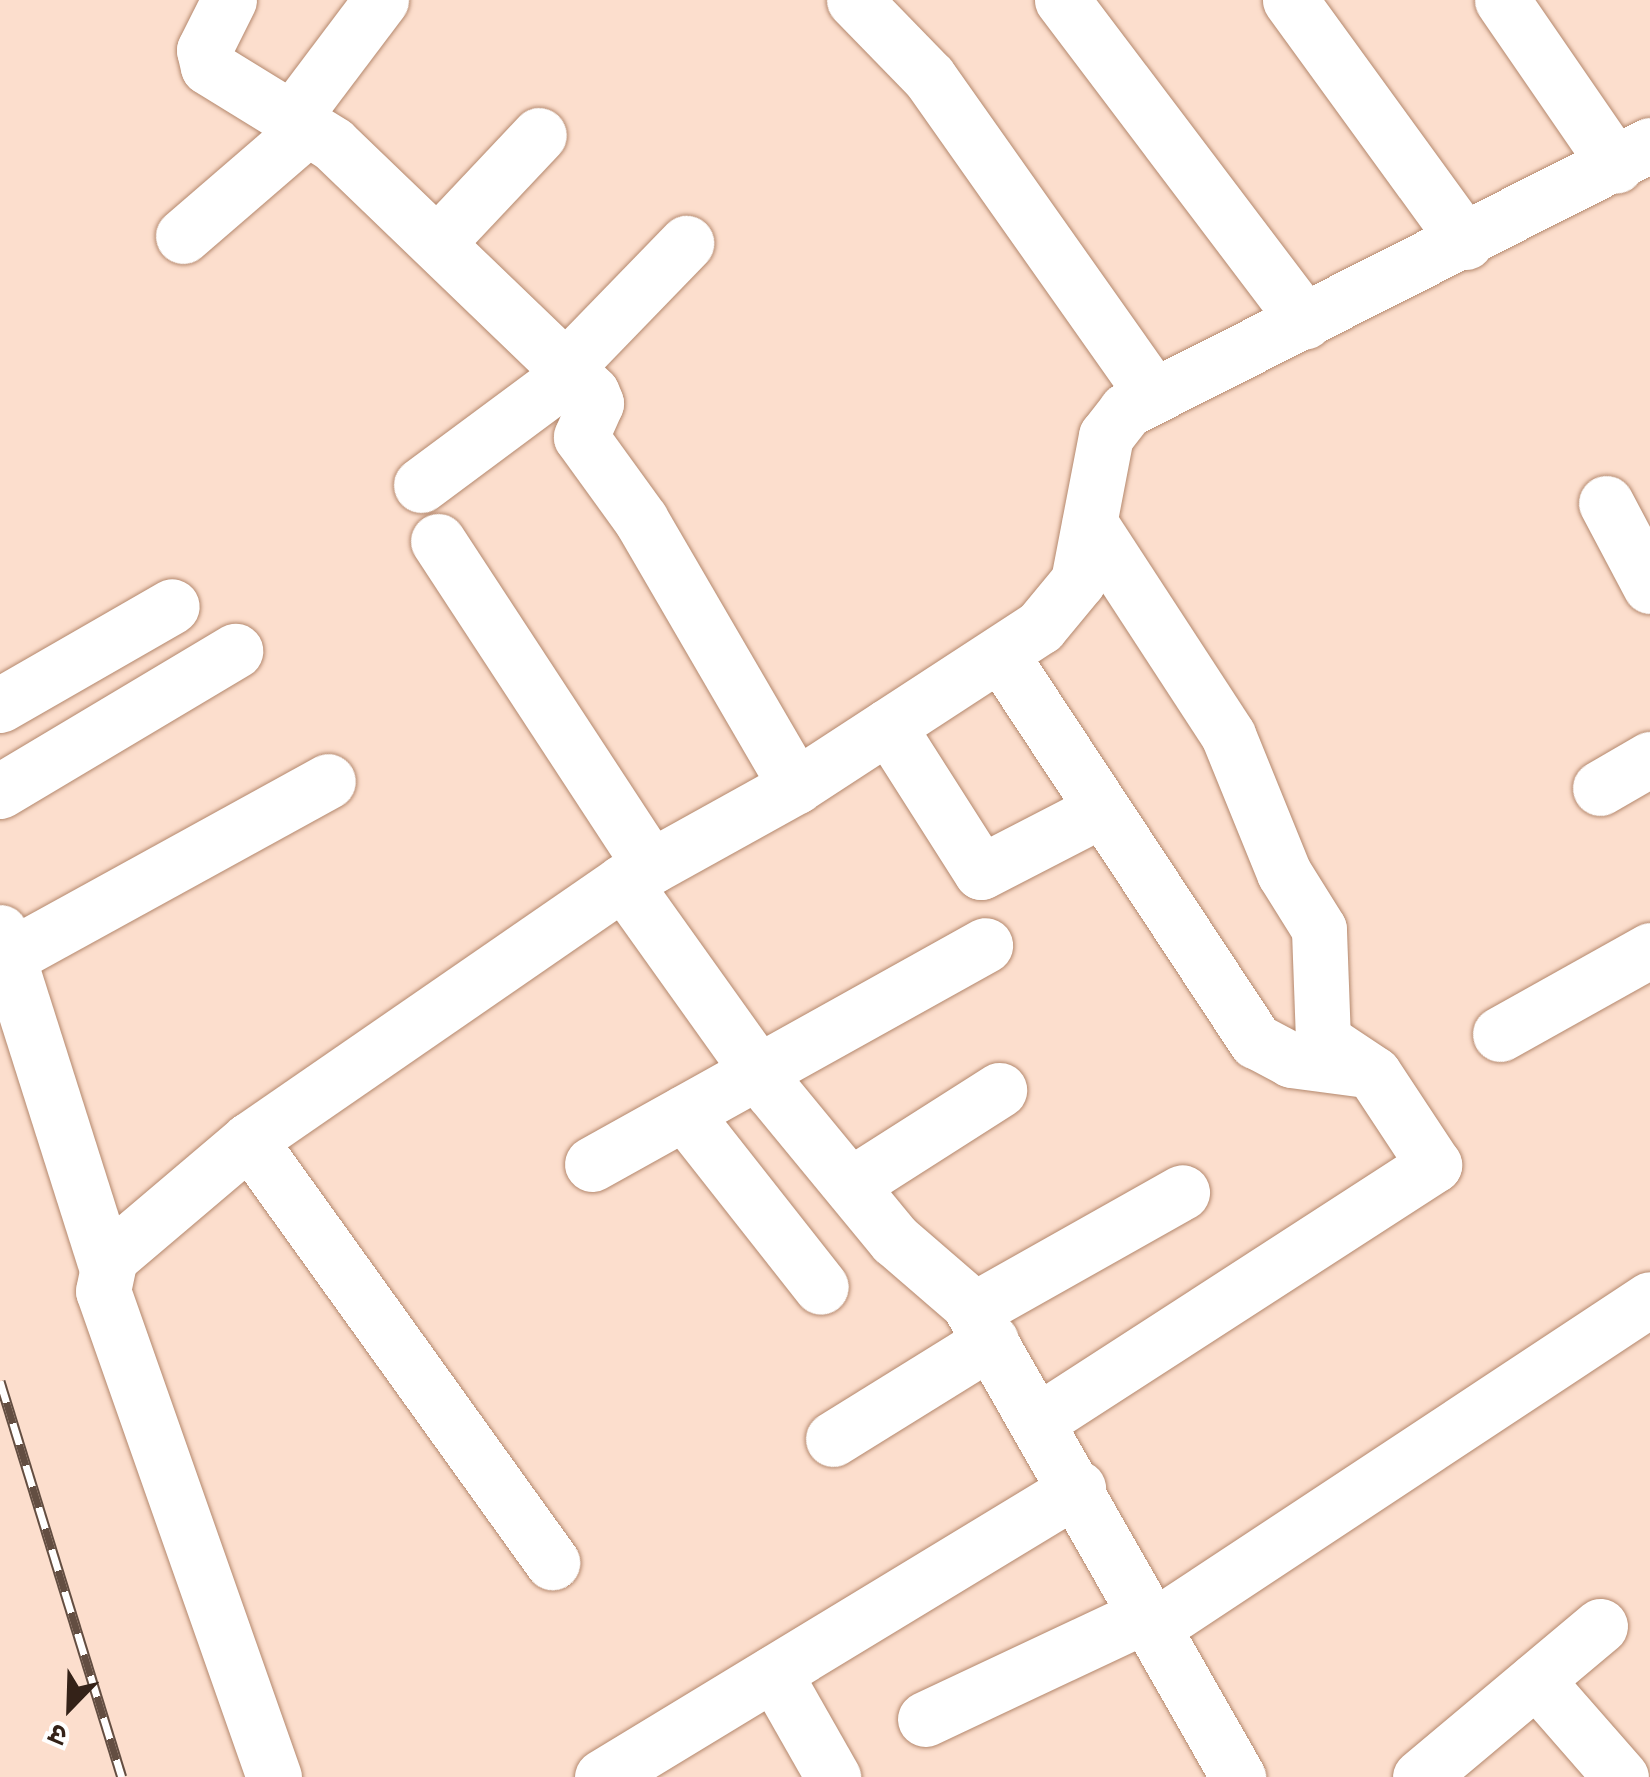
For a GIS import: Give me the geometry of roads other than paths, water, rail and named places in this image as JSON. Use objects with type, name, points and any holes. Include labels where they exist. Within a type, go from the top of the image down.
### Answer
[{"type":"street","points":[[229,0],[203,58],[300,123],[438,242],[569,370],[596,403],[582,437],[641,520],[796,786]]},
{"type":"street","points":[[182,236],[300,123],[381,0]]},
{"type":"street","points":[[854,0],[929,77],[1154,396]]},
{"type":"street","points":[[1062,0],[1306,322]]},
{"type":"street","points":[[1290,0],[1466,242]]},
{"type":"street","points":[[106,1267],[250,1140],[637,874],[796,786],[1040,627],[1078,581],[1106,436],[1126,410],[1633,155],[1502,0]]},
{"type":"street","points":[[438,242],[540,135]]},
{"type":"street","points":[[421,486],[569,370],[686,242]]},
{"type":"street","points":[[1606,503],[1650,586]]},
{"type":"street","points":[[1038,1421],[1426,1176],[1431,1154],[1368,1071],[1334,1051],[1318,1026],[1318,929],[1284,872],[1239,755],[1090,523]]},
{"type":"street","points":[[438,541],[758,1072],[896,1240],[982,1325],[1078,1488],[1238,1777]]},
{"type":"street","points":[[0,706],[172,606]]},
{"type":"street","points":[[0,791],[235,651]]},
{"type":"street","points":[[1001,655],[1099,811],[1256,1041],[1290,1060],[1368,1071]]},
{"type":"street","points":[[888,726],[981,872],[1099,811]]},
{"type":"street","points":[[1600,788],[1650,759]]},
{"type":"street","points":[[274,1777],[103,1291],[106,1267],[4,945],[328,781]]},
{"type":"street","points":[[592,1164],[985,945]]},
{"type":"street","points":[[1500,1034],[1650,950]]},
{"type":"street","points":[[850,1185],[999,1090]]},
{"type":"street","points":[[684,1113],[821,1287]]},
{"type":"street","points":[[250,1140],[552,1562]]},
{"type":"street","points":[[833,1439],[982,1325],[1182,1192]]},
{"type":"street","points":[[925,1719],[1152,1620],[1650,1299]]},
{"type":"street","points":[[602,1777],[1078,1488]]},
{"type":"street","points":[[1442,1770],[1536,1680],[1600,1626]]},
{"type":"street","points":[[774,1672],[832,1777]]},
{"type":"street","points":[[1536,1680],[1621,1777]]},
{"type":"railway","points":[[0,1381],[122,1777]]}]
